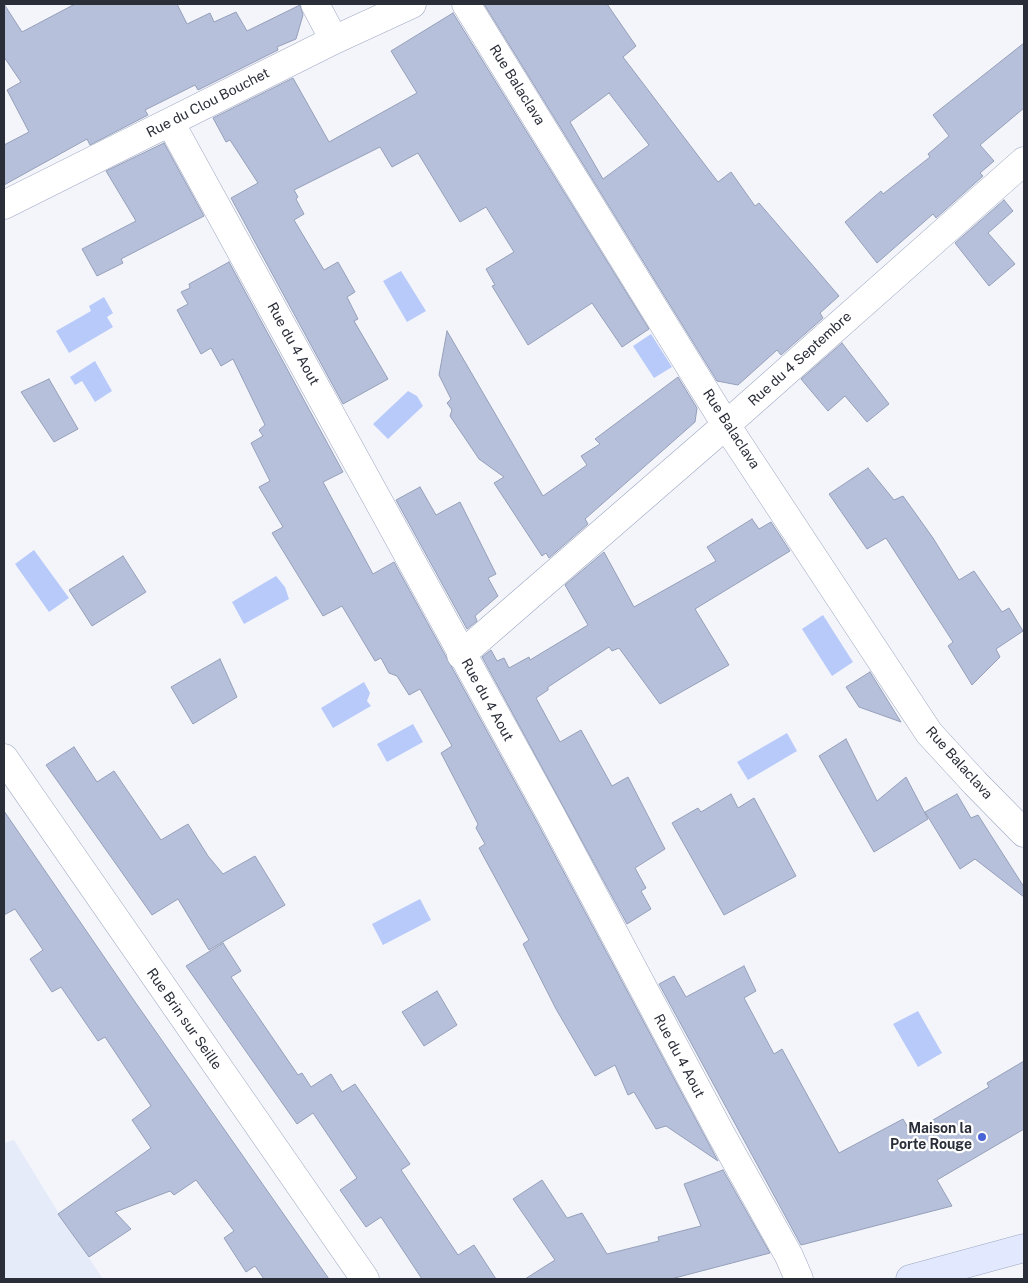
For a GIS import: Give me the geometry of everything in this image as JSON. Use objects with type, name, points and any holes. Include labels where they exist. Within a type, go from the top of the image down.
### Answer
[{"type":"main road","points":[[910,1279],[1024,1248]]},
{"type":"street","points":[[315,4],[334,40]]},
{"type":"street","name":"Rue du Clou Bouchet","points":[[4,205],[334,40],[412,4]]},
{"type":"street","name":"Rue Balaclava","points":[[466,4],[726,425],[929,733],[974,783],[1024,833]]},
{"type":"street","name":"Rue du 4 Aout","points":[[170,122],[462,655],[552,815],[722,1136],[789,1256],[798,1279]]},
{"type":"street","name":"Rue du 4 Septembre","points":[[462,655],[726,425],[1024,161]]},
{"type":"street","name":"Rue Brin sur Seille","points":[[4,758],[365,1279]]},
{"type":"shaded area","points":[[14,1140],[58,1212],[103,1279],[4,1279],[4,1143]]},
{"type":"water","points":[[401,271],[426,311],[407,322],[383,281]]},
{"type":"water","points":[[104,297],[113,313],[107,317],[113,327],[69,353],[56,331],[91,311],[89,306]]},
{"type":"water","points":[[651,334],[672,367],[654,378],[633,346]]},
{"type":"water","points":[[95,361],[112,391],[95,402],[82,381],[75,385],[70,377]]},
{"type":"water","points":[[408,391],[417,396],[423,406],[388,439],[373,424]]},
{"type":"water","points":[[34,550],[69,598],[49,612],[15,564]]},
{"type":"water","points":[[276,576],[285,587],[289,599],[244,624],[232,602]]},
{"type":"water","points":[[823,615],[853,662],[832,676],[802,629]]},
{"type":"water","points":[[364,682],[370,693],[367,701],[371,706],[333,728],[321,708]]},
{"type":"water","points":[[413,724],[423,742],[387,762],[377,744]]},
{"type":"water","points":[[787,733],[797,751],[748,780],[737,762]]},
{"type":"water","points":[[420,899],[431,920],[383,945],[372,924]]},
{"type":"water","points":[[918,1011],[942,1053],[918,1067],[893,1024]]},
{"type":"building","points":[[4,4],[22,32],[75,4],[177,4],[187,24],[210,13],[214,22],[236,12],[247,31],[300,5],[303,15],[296,39],[277,47],[278,50],[198,90],[195,85],[145,110],[148,115],[90,145],[87,139],[4,185],[4,145],[29,132],[7,90],[21,82],[4,57]]},
{"type":"building","points":[[484,4],[607,4],[636,46],[623,57],[718,182],[731,172],[755,206],[759,203],[839,296],[820,313],[823,318],[781,355],[777,350],[738,385],[717,381]],"holes":[[[609,93],[649,145],[603,179],[570,122]]]},
{"type":"building","points":[[453,13],[649,329],[622,347],[592,303],[528,345],[492,286],[495,285],[486,269],[514,252],[486,207],[460,222],[418,153],[392,167],[380,147],[294,190],[298,197],[296,199],[304,214],[294,220],[324,270],[338,262],[355,292],[347,297],[358,319],[354,321],[388,379],[343,404],[231,198],[258,183],[230,140],[226,142],[213,118],[293,78],[329,142],[417,93],[391,51]]},
{"type":"building","points":[[1024,43],[1024,108],[980,145],[994,161],[980,173],[983,176],[936,218],[933,214],[877,263],[845,222],[881,191],[883,194],[930,157],[928,154],[949,136],[933,115]]},
{"type":"building","points":[[164,143],[204,216],[121,259],[123,263],[97,276],[82,249],[136,221],[106,171]]},
{"type":"building","points":[[1004,200],[1013,211],[988,233],[1015,264],[989,286],[955,243]]},
{"type":"building","points":[[229,262],[343,472],[323,482],[373,574],[394,562],[537,822],[718,1161],[666,1126],[656,1129],[634,1092],[628,1095],[615,1065],[595,1076],[556,1009],[523,944],[529,940],[479,848],[485,844],[476,828],[478,824],[441,753],[452,746],[420,689],[409,695],[397,676],[389,673],[381,658],[375,661],[342,606],[323,616],[272,533],[283,527],[259,487],[270,481],[251,443],[263,436],[259,430],[265,425],[233,359],[221,366],[211,348],[201,354],[177,310],[188,304],[181,292],[190,288],[189,284]]},
{"type":"building","points":[[447,331],[543,496],[587,465],[581,456],[600,444],[595,439],[678,377],[697,408],[695,422],[585,519],[588,524],[549,558],[546,553],[542,556],[494,483],[504,477],[479,459],[450,416],[452,410],[447,403],[451,399],[439,375]]},
{"type":"building","points":[[842,343],[889,404],[867,422],[845,396],[828,411],[801,379]]},
{"type":"building","points":[[49,379],[78,429],[54,442],[21,392]]},
{"type":"building","points":[[868,468],[894,500],[903,496],[933,538],[959,580],[974,571],[1002,612],[1009,608],[1023,631],[996,649],[1000,657],[972,685],[948,646],[953,642],[886,538],[867,549],[829,494]]},
{"type":"building","points":[[420,487],[436,515],[460,502],[496,574],[488,578],[498,596],[475,616],[477,621],[467,629],[396,500]]},
{"type":"building","points":[[752,519],[759,529],[771,522],[790,551],[695,609],[729,665],[660,704],[619,648],[612,651],[609,647],[548,687],[548,690],[536,698],[560,742],[581,730],[612,786],[628,777],[665,849],[635,868],[646,888],[641,891],[651,909],[627,924],[482,657],[491,650],[497,661],[504,658],[509,668],[529,657],[530,660],[588,625],[565,585],[604,552],[634,607],[716,561],[707,547]]},
{"type":"building","points":[[123,556],[146,592],[92,626],[69,590]]},
{"type":"building","points":[[220,659],[237,697],[193,724],[171,687]]},
{"type":"building","points":[[870,672],[901,722],[859,707],[846,687]]},
{"type":"building","points":[[846,739],[877,801],[906,777],[928,819],[874,852],[819,756]]},
{"type":"building","points":[[74,747],[97,782],[114,771],[161,840],[188,824],[208,856],[223,874],[255,856],[285,905],[209,950],[178,899],[152,915],[46,765]]},
{"type":"building","points":[[731,794],[738,808],[754,798],[796,876],[724,915],[672,823],[698,808],[701,812]]},
{"type":"building","points":[[957,794],[971,818],[978,815],[1024,887],[1024,897],[975,859],[960,869],[925,812]]},
{"type":"building","points":[[4,811],[329,1279],[264,1279],[255,1266],[246,1272],[224,1238],[234,1231],[196,1180],[174,1195],[170,1191],[115,1212],[131,1229],[89,1257],[58,1214],[151,1148],[132,1120],[151,1106],[105,1037],[98,1041],[61,987],[52,992],[30,959],[43,950],[15,909],[4,915]]},
{"type":"building","points":[[223,943],[241,971],[231,977],[298,1075],[302,1073],[311,1087],[331,1074],[342,1092],[355,1084],[410,1164],[401,1170],[458,1255],[474,1245],[496,1279],[422,1279],[381,1217],[366,1227],[340,1190],[357,1178],[313,1113],[297,1124],[186,966]]},
{"type":"building","points":[[744,966],[756,991],[744,998],[774,1054],[782,1049],[839,1153],[903,1119],[911,1133],[989,1087],[987,1083],[1024,1061],[1024,1129],[937,1180],[952,1206],[801,1245],[659,984],[674,976],[686,997]]},
{"type":"building","points":[[437,991],[457,1025],[424,1046],[402,1012]]},
{"type":"building","points":[[723,1170],[770,1253],[671,1279],[525,1279],[555,1260],[513,1199],[542,1180],[567,1218],[582,1213],[607,1254],[659,1241],[658,1237],[701,1226],[684,1184]]},
{"type":"place","name":"Maison la Porte Rouge","points":[[982,1137]]}]
